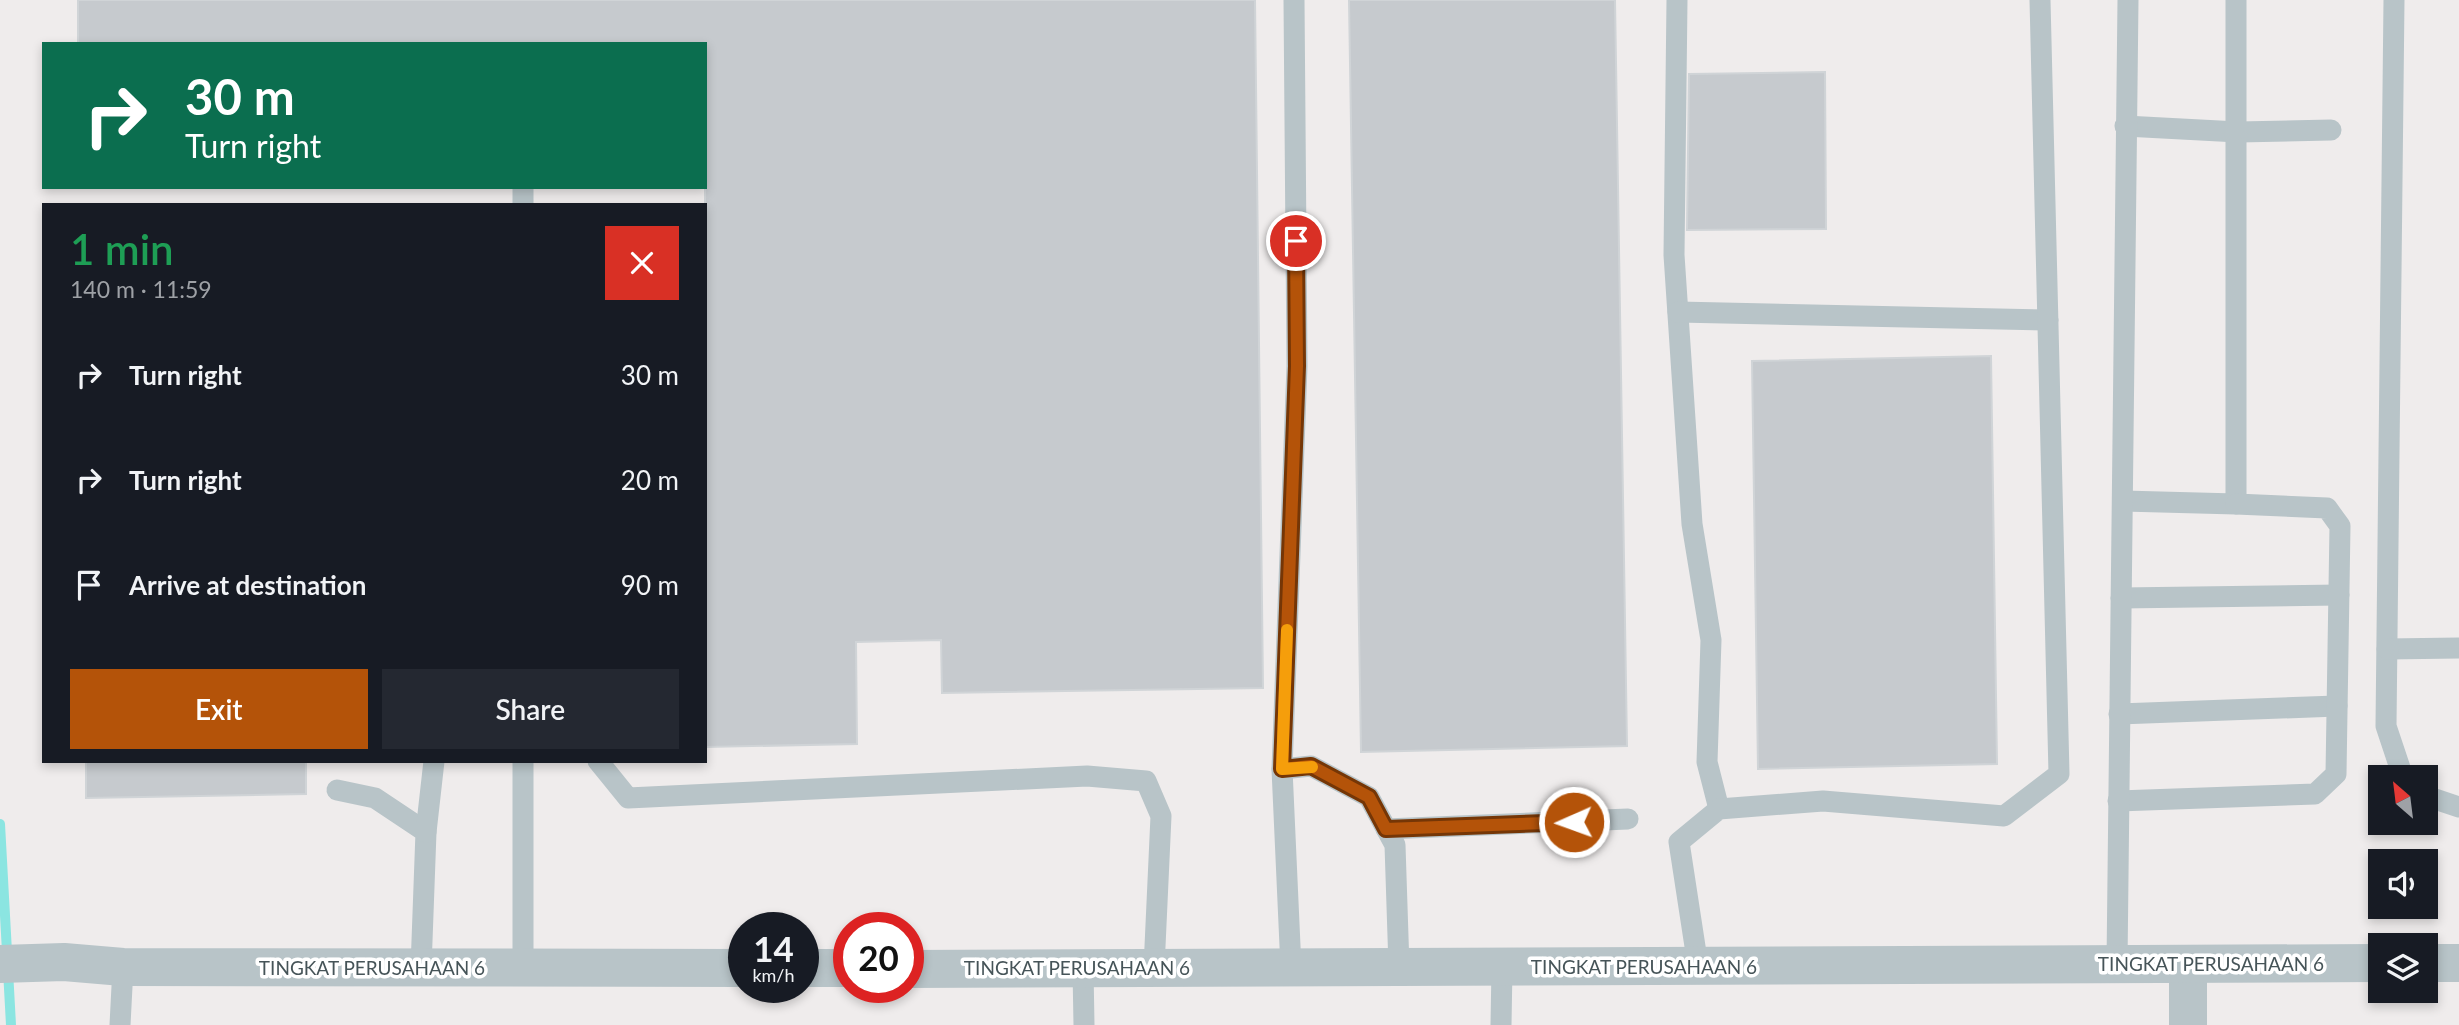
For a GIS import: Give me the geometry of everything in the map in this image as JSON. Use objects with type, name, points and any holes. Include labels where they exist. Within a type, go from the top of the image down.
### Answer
[{"type":"street","name":"TINGKAT PERUSAHAAN 6","points":[[0,964],[64,962],[123,967],[728,968]]},
{"type":"street","name":"TINGKAT PERUSAHAAN 6","points":[[924,969],[2368,963]]},
{"type":"street","points":[[2438,963],[2459,963]]},
{"type":"street","points":[[2188,964],[2188,1025]]},
{"type":"lane","points":[[1291,968],[1282,769],[1297,366],[1294,0]]},
{"type":"lane","points":[[1677,0],[1674,255],[1692,524],[1711,640],[1707,762],[1719,809]]},
{"type":"lane","points":[[1698,967],[1679,842],[1719,809],[1823,801],[2004,816],[2059,775],[2040,0]]},
{"type":"lane","points":[[2116,964],[2128,0]]},
{"type":"lane","points":[[2236,0],[2236,504]]},
{"type":"lane","points":[[2394,0],[2386,726],[2399,765]]},
{"type":"lane","points":[[2125,126],[2238,132],[2331,130]]},
{"type":"lane","points":[[1678,312],[2048,320]]},
{"type":"lane","points":[[2118,801],[2315,794],[2336,774],[2339,595],[2340,526],[2327,508],[2123,501]]},
{"type":"lane","points":[[2121,598],[2339,595]]},
{"type":"lane","points":[[2387,649],[2459,648]]},
{"type":"lane","points":[[2119,715],[2337,706]]},
{"type":"lane","points":[[421,968],[426,832],[434,763]]},
{"type":"lane","points":[[523,763],[523,968]]},
{"type":"lane","points":[[600,763],[628,798],[1087,776],[1146,781],[1161,816],[1154,968]]},
{"type":"lane","points":[[1282,769],[1311,766],[1369,797],[1395,845],[1399,967]]},
{"type":"lane","points":[[337,790],[375,798],[426,832]]},
{"type":"lane","points":[[2438,800],[2459,807]]},
{"type":"lane","points":[[1386,829],[1628,820]]},
{"type":"lane","points":[[120,1025],[123,967]]},
{"type":"lane","points":[[1501,1025],[1502,967]]},
{"type":"lane","points":[[1083,969],[1084,1025]]},
{"type":"building","points":[[78,0],[1255,0],[1263,688],[942,693],[941,640],[856,642],[857,744],[707,747],[707,42],[78,42]]},
{"type":"building","points":[[1349,0],[1615,0],[1627,746],[1361,752]]},
{"type":"building","points":[[1825,72],[1826,229],[1687,230],[1689,74]]},
{"type":"building","points":[[1991,356],[1997,764],[1758,769],[1752,361]]},
{"type":"building","points":[[86,763],[306,763],[306,794],[86,798]]},
{"type":"waterway","points":[[0,824],[11,1025]]},
{"type":"slow traffic","points":[[1287,630],[1282,769],[1312,767]]},
{"type":"route","points":[[1296,241],[1297,366],[1282,769],[1311,766],[1369,797],[1386,829],[1574,822]]}]
